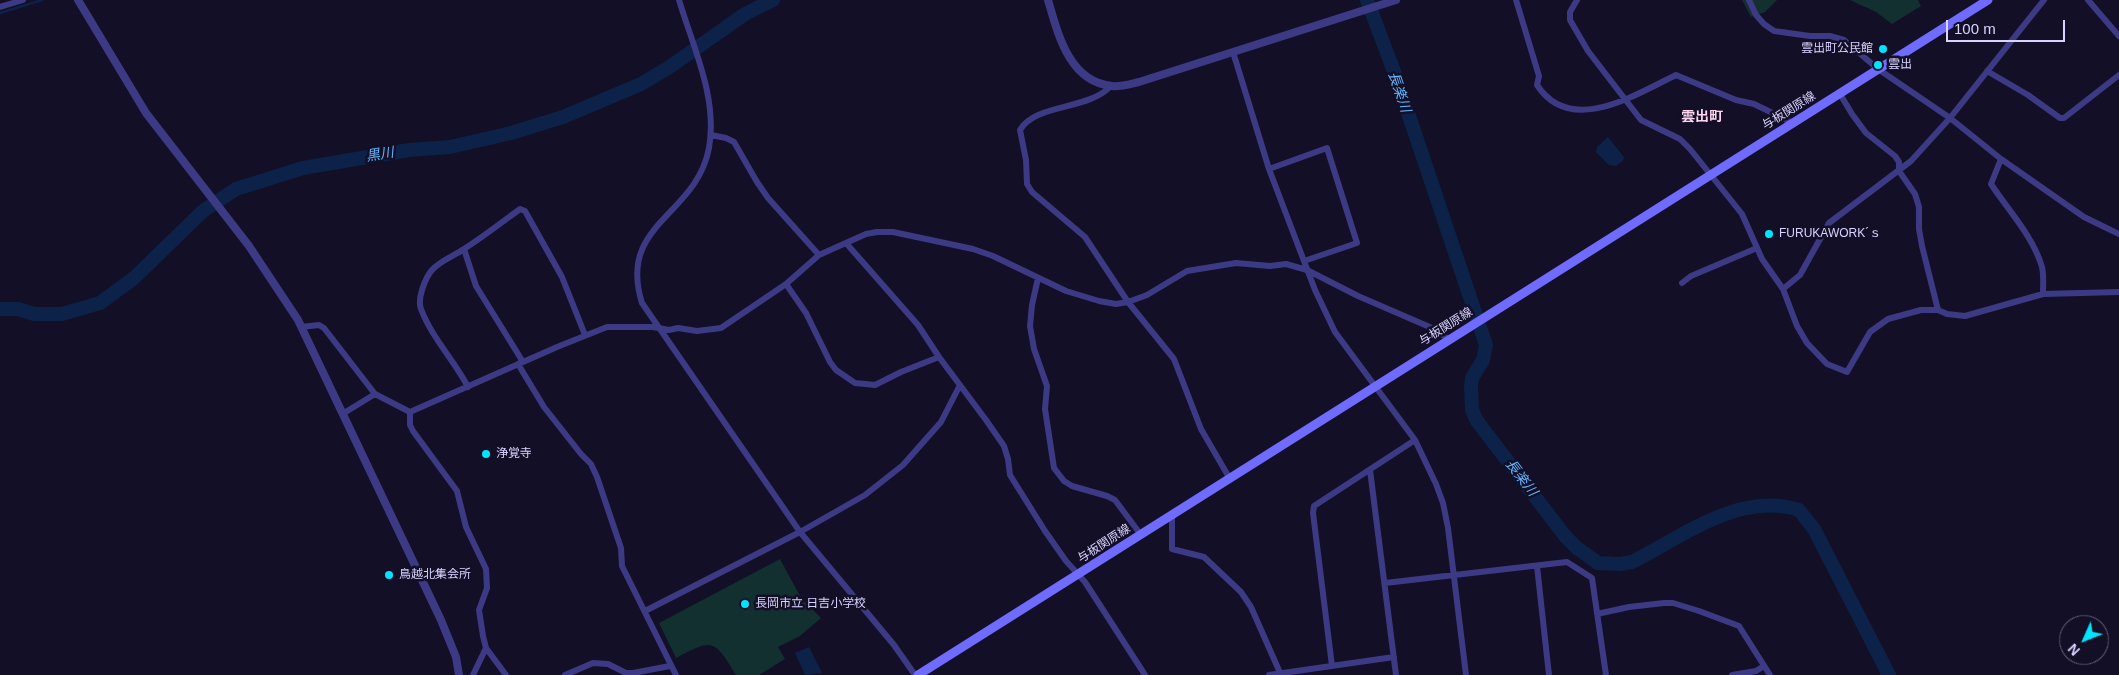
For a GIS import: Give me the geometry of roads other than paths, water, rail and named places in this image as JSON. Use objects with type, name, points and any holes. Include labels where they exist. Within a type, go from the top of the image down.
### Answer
[{"type":"main road","name":"与板関原線","points":[[916,675],[1172,517],[1374,387],[1985,1]]},
{"type":"street","points":[[0,7],[22,0]]},
{"type":"street","points":[[78,0],[146,113],[264,266],[302,327],[441,620],[456,657],[459,675]]},
{"type":"street","points":[[679,0],[710,105],[711,134],[706,159],[695,184],[675,208],[650,233],[642,246],[638,259],[637,288],[642,303],[800,532],[894,645],[916,675]]},
{"type":"street","points":[[1048,0],[1062,43],[1071,60],[1084,74],[1111,86],[1139,82],[1396,0]]},
{"type":"street","points":[[1516,0],[1539,76],[1537,85],[1541,92],[1565,106],[1585,111],[1608,107],[1676,75],[1736,100],[1754,104],[1792,123]]},
{"type":"street","points":[[1577,0],[1570,12],[1570,20],[1588,51],[1641,120],[1680,139],[1742,214],[1757,248],[1771,273],[1784,289],[1797,326],[1807,343],[1827,364],[1847,372],[1870,332],[1888,319],[1921,310],[1938,310],[1947,314],[1965,316],[2042,294],[2119,292]]},
{"type":"street","points":[[1749,0],[1756,15],[1774,31],[1796,35],[1830,36],[1844,40],[1878,69],[1950,118],[2001,159],[2084,217],[2119,234]]},
{"type":"street","points":[[1784,289],[1800,275],[1829,223],[1911,161],[1950,118],[2044,0]]},
{"type":"street","points":[[2088,0],[2119,36]]},
{"type":"street","points":[[1233,52],[1269,169],[1307,270],[1335,332],[1415,440],[1429,467],[1443,503],[1455,575],[1466,675]]},
{"type":"street","points":[[1987,71],[2028,95],[2060,118],[2064,118],[2119,75]]},
{"type":"street","points":[[1111,86],[1098,97],[1027,120],[1020,130],[1026,160],[1027,184],[1032,192],[1085,237],[1128,302],[1174,359],[1201,429],[1230,480]]},
{"type":"street","points":[[1840,94],[1866,133],[1895,156],[1899,162],[1898,171],[1917,201],[1922,246],[1938,310]]},
{"type":"street","points":[[711,134],[734,142],[762,190],[819,255]]},
{"type":"street","points":[[1269,169],[1327,148],[1357,243],[1304,261]]},
{"type":"street","points":[[2001,159],[1991,184],[2024,231],[2036,254],[2043,274],[2042,294]]},
{"type":"street","points":[[468,387],[460,371],[436,338],[420,307],[422,294],[431,272],[436,266],[520,210],[525,211],[562,277],[585,336]]},
{"type":"street","points":[[410,412],[607,327],[661,328],[669,330],[678,328],[697,331],[710,331],[721,328],[786,284],[819,255],[866,234],[893,232],[974,249],[993,256],[1066,291],[1116,304],[1147,295],[1187,271],[1236,263],[1270,266],[1286,264],[1307,270],[1358,296],[1432,328],[1450,340]]},
{"type":"street","points":[[846,243],[918,325],[1004,446],[1010,474],[1045,530],[1079,575],[1145,675]]},
{"type":"street","points":[[1682,283],[1691,276],[1757,248]]},
{"type":"street","points":[[464,249],[476,286],[521,363],[544,407],[580,454],[591,464],[621,548],[622,566],[676,675]]},
{"type":"street","points":[[1038,278],[1030,326],[1034,349],[1047,386],[1045,409],[1054,468],[1064,481],[1072,486],[1115,500],[1141,535]]},
{"type":"street","points":[[786,284],[806,313],[830,362],[836,370],[855,383],[875,386],[901,372],[939,357]]},
{"type":"street","points":[[302,327],[319,326],[324,328],[375,394],[410,412]]},
{"type":"street","points":[[645,611],[800,532],[865,495],[903,465],[941,422],[960,385]]},
{"type":"street","points":[[344,413],[375,394]]},
{"type":"street","points":[[410,412],[410,425],[413,431],[458,492],[466,527],[486,569],[487,588],[479,610],[486,648],[506,675]]},
{"type":"street","points":[[1332,666],[1313,512],[1314,506],[1415,440]]},
{"type":"street","points":[[1370,470],[1396,675]]},
{"type":"street","points":[[1172,517],[1172,549],[1204,557],[1241,592],[1251,607],[1281,674]]},
{"type":"street","points":[[1385,583],[1567,562],[1592,578],[1606,675]]},
{"type":"street","points":[[1537,566],[1548,675]]},
{"type":"street","points":[[1598,614],[1628,607],[1664,603],[1682,605],[1739,626],[1770,675]]},
{"type":"street","points":[[473,675],[486,648]]},
{"type":"street","points":[[1269,675],[1394,657]]},
{"type":"street","points":[[565,675],[593,662],[608,664],[626,673],[670,666]]},
{"type":"street","points":[[1732,675],[1756,671],[1764,666]]},
{"type":"water","points":[[1608,137],[1624,157],[1623,161],[1616,166],[1609,165],[1596,152],[1597,147]]},
{"type":"water","points":[[809,647],[822,673],[805,675],[795,653]]},
{"type":"waterway","points":[[0,13],[42,0]]},
{"type":"waterway","name":"黒川","points":[[0,309],[18,309],[34,314],[62,314],[100,303],[134,278],[203,211],[236,189],[303,168],[409,150],[450,147],[511,133],[563,117],[641,84],[668,68],[745,14],[773,0]]},
{"type":"waterway","name":"長楽川","points":[[1367,0],[1395,74],[1486,345],[1483,360],[1472,378],[1472,410],[1477,421],[1565,536],[1577,548],[1598,563],[1620,564],[1632,562],[1691,530],[1733,512],[1755,507],[1777,506],[1799,510],[1814,529],[1889,675]]},
{"type":"place","name":"雲出町公民館","points":[[1883,49]]},
{"type":"place","name":"雲出","points":[[1878,65]]},
{"type":"place","name":"FURUKAWORK´ｓ","points":[[1769,234]]},
{"type":"place","name":"浄覚寺","points":[[486,454]]},
{"type":"place","name":"鳥越北集会所","points":[[389,575]]},
{"type":"place","name":"長岡市立 日吉小学校","points":[[745,604]]},
{"type":"district","name":"雲出町","points":[[1702,117]]}]
